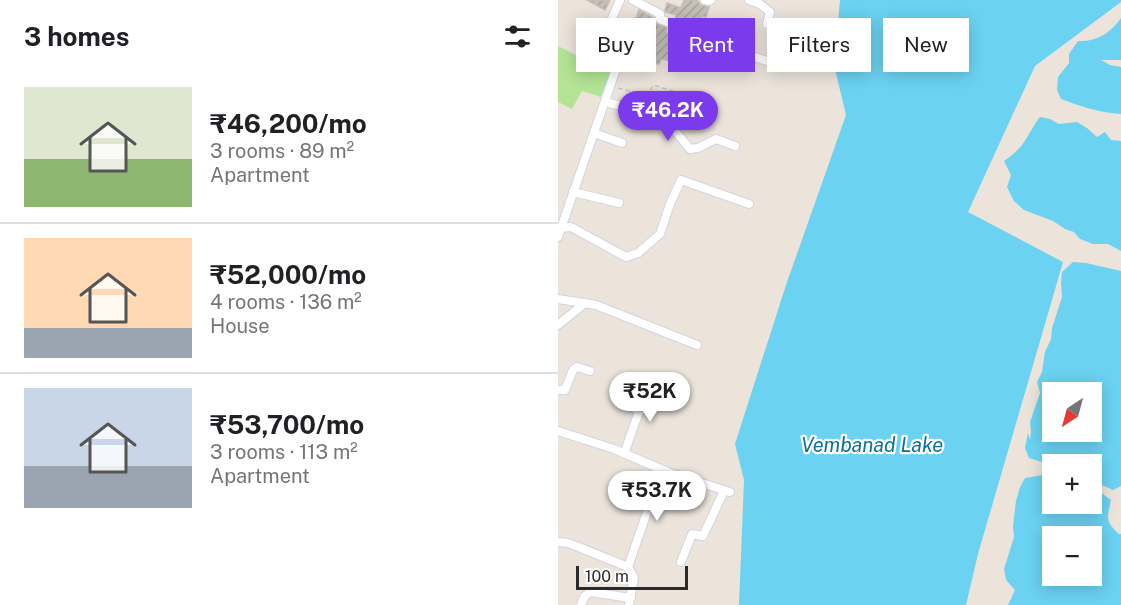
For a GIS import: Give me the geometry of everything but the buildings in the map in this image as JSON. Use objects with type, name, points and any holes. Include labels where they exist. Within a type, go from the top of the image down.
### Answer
[{"type":"street","points":[[612,18],[620,0]]},
{"type":"street","points":[[633,0],[660,14],[660,19],[677,26],[676,31],[767,61]]},
{"type":"street","points":[[705,0],[711,0]]},
{"type":"street","points":[[749,0],[760,4],[770,12],[768,18]]},
{"type":"street","points":[[559,231],[615,72]]},
{"type":"street","points":[[606,102],[638,110],[671,126],[690,149],[698,148],[716,139],[735,146]]},
{"type":"street","points":[[594,133],[622,143]]},
{"type":"street","points":[[559,231],[571,227],[626,257],[638,253],[660,234],[681,180],[749,204]]},
{"type":"street","points":[[573,192],[619,203]]},
{"type":"street","points":[[558,299],[596,305],[697,345]]},
{"type":"street","points":[[558,325],[585,303]]},
{"type":"street","points":[[558,390],[565,390],[577,366],[590,371]]},
{"type":"street","points":[[624,454],[649,383]]},
{"type":"street","points":[[616,397],[640,412]]},
{"type":"street","points":[[558,431],[614,449],[657,468],[727,492],[703,536],[692,534],[681,562]]},
{"type":"street","points":[[628,567],[647,512],[657,468]]},
{"type":"street","points":[[558,542],[568,543],[628,567],[634,578],[630,601],[590,592],[584,597],[581,605]]},
{"type":"path","points":[[611,86],[648,96],[653,85],[706,101]]},
{"type":"green space","points":[[558,46],[576,55],[576,72],[611,72],[601,97],[582,91],[572,109],[558,102]]},
{"type":"water","name":"Vembanad Lake","points":[[840,0],[1121,0],[1035,66],[968,212],[1063,262],[978,554],[966,605],[739,605],[744,480],[735,444],[786,285],[846,115],[836,72],[871,72],[871,18],[838,18]]},
{"type":"water","points":[[1121,18],[1121,60],[1101,60],[1121,67],[1121,114],[1090,109],[1061,99],[1057,90],[1058,77],[1069,63],[1069,54],[1078,41],[1103,36]]},
{"type":"water","points":[[1040,117],[1059,124],[1077,122],[1097,137],[1105,132],[1111,140],[1121,141],[1121,251],[1108,244],[1093,244],[1080,239],[1074,232],[1024,210],[1014,201],[1007,187],[1011,175],[1004,161],[1021,146]]},
{"type":"water","points":[[1073,262],[1121,271],[1121,486],[1113,490],[1102,486],[1102,454],[1042,454],[1042,462],[1029,458],[1025,448],[1028,433],[1030,440],[1030,422],[1040,393],[1037,382],[1042,372],[1045,352],[1051,339],[1052,328],[1062,297],[1062,272]]},
{"type":"water","points":[[1042,475],[1042,514],[1102,514],[1102,493],[1111,500],[1109,523],[1121,534],[1121,605],[1008,605],[1015,590],[1006,580],[1004,569],[1014,537],[1016,501],[1025,478]]}]
